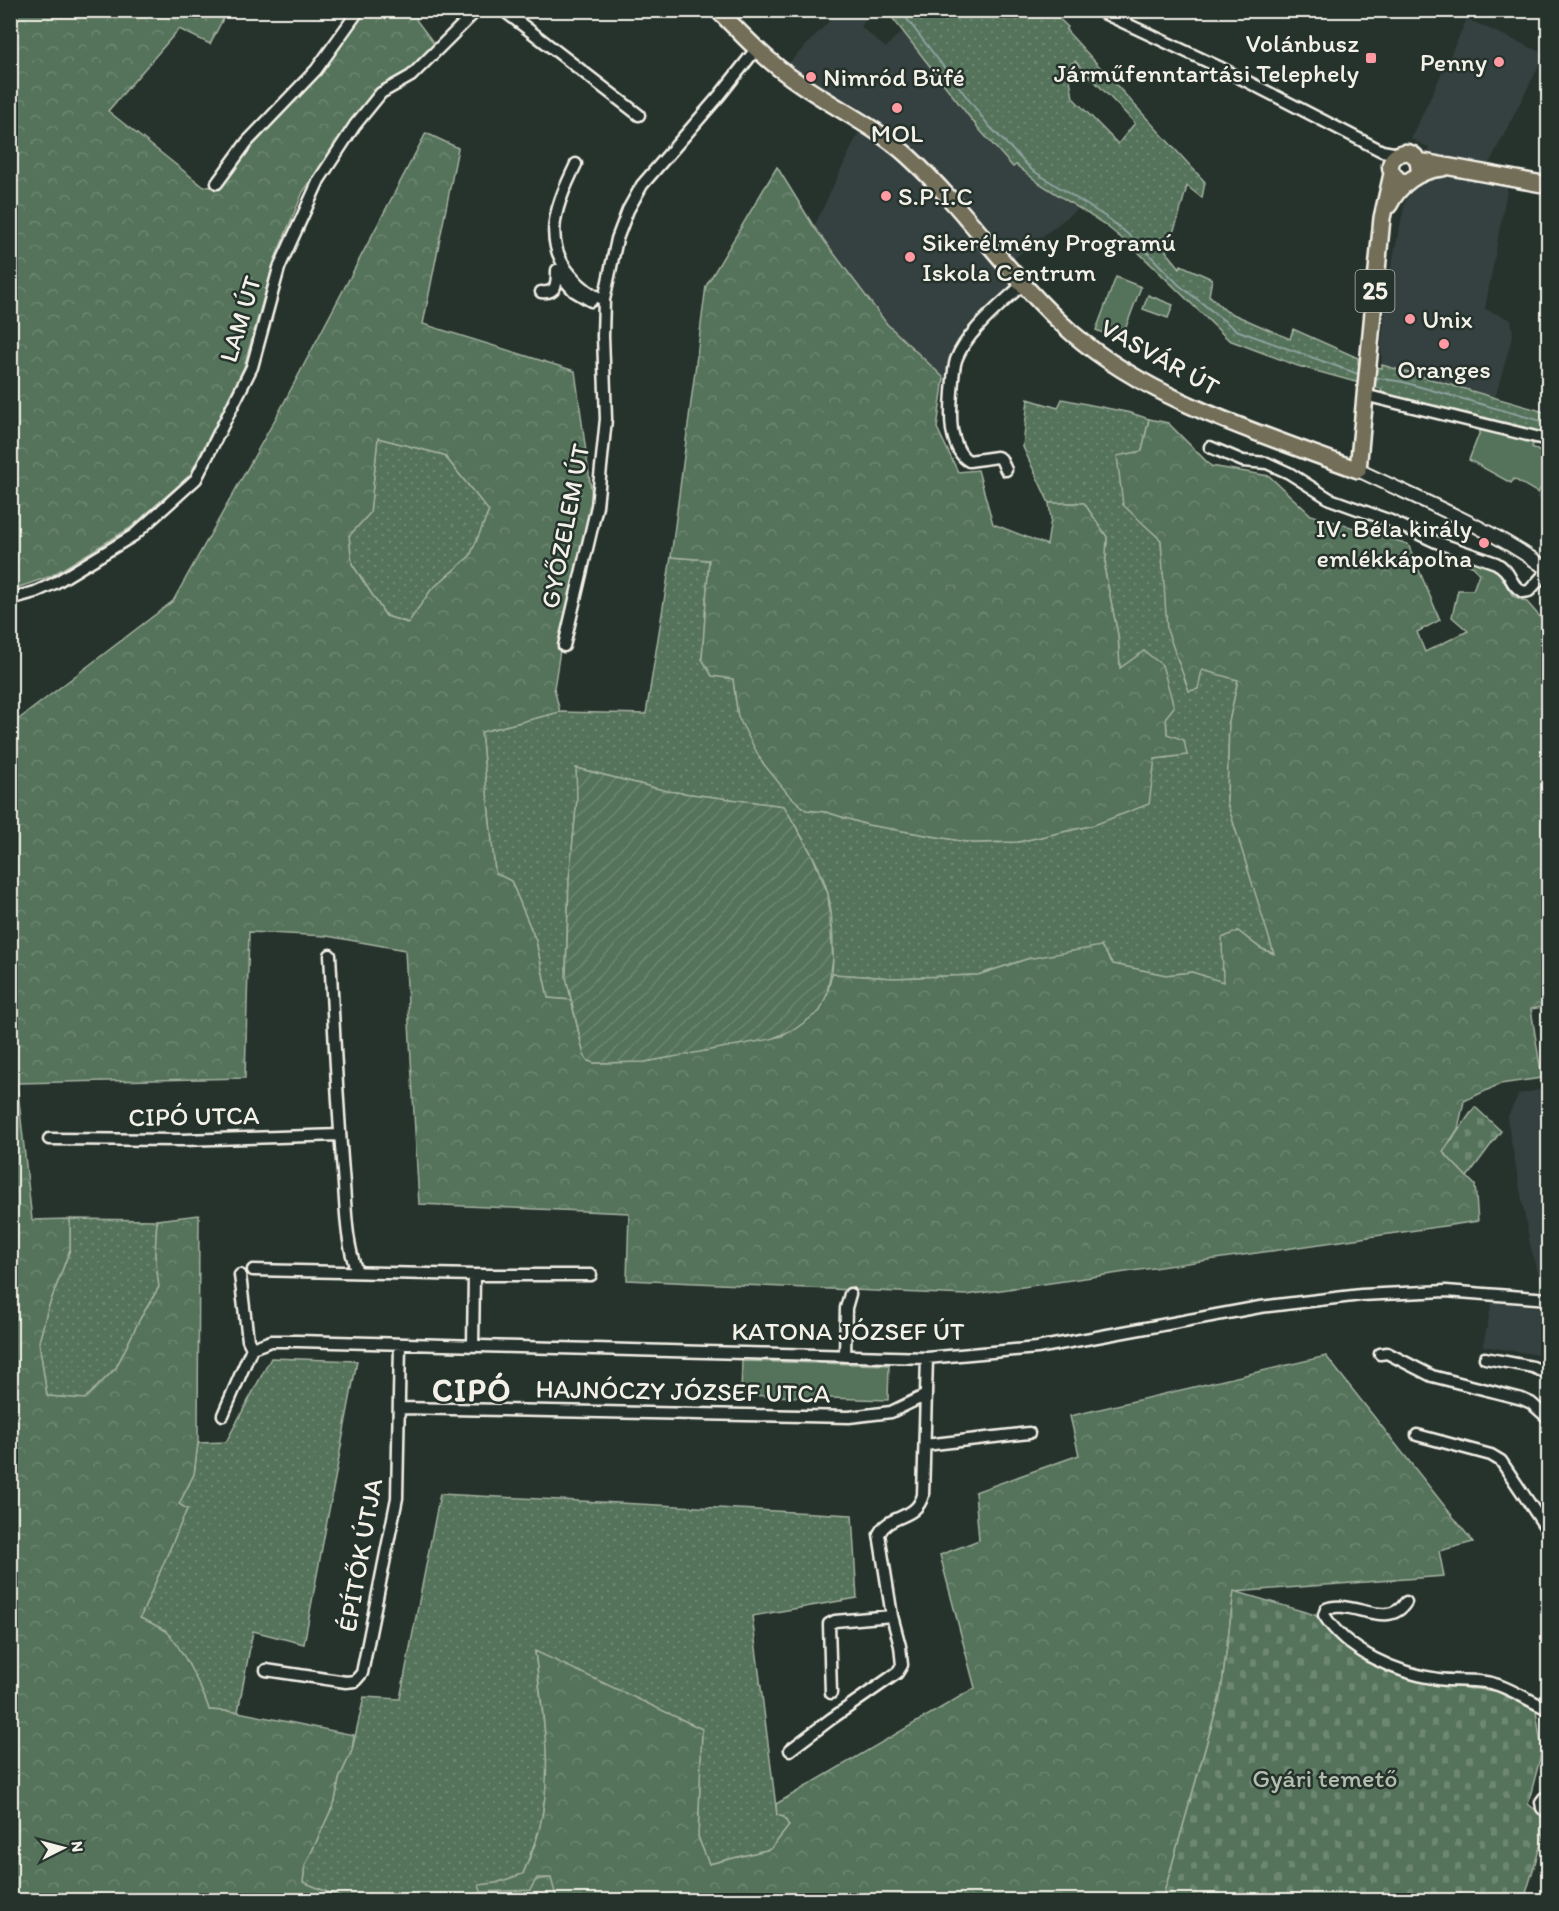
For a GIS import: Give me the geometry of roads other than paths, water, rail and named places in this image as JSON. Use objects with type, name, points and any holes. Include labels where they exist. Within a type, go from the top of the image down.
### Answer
[{"type":"main road","name":"VASVÁR ÚT","points":[[718,10],[798,83],[873,129],[908,156],[1072,333],[1125,371],[1168,394],[1219,417],[1358,470]]},
{"type":"main road","points":[[1399,153],[1410,154],[1418,161],[1548,184]]},
{"type":"main road","name":"25","points":[[1358,470],[1382,218],[1392,160],[1399,153]]},
{"type":"main road","name":"25","points":[[1382,218],[1397,191],[1419,170],[1418,161]]},
{"type":"main road","points":[[1391,172],[1399,180],[1412,179],[1433,169],[1454,167]]},
{"type":"main road","points":[[1325,457],[1346,458],[1353,454],[1360,442]]},
{"type":"street","points":[[217,183],[247,142],[316,70],[359,10]]},
{"type":"street","name":"LAM ÚT","points":[[10,599],[55,583],[134,535],[196,479],[252,367],[279,268],[319,180],[355,125],[381,93],[411,76],[477,10]]},
{"type":"street","points":[[503,10],[639,115]]},
{"type":"street","points":[[1097,10],[1219,67],[1382,151],[1399,153]]},
{"type":"street","name":"GYŐZELEM ÚT","points":[[564,646],[597,506],[605,445],[604,303],[617,239],[637,194],[757,48]]},
{"type":"street","points":[[1368,142],[1391,172]]},
{"type":"street","points":[[576,164],[565,188],[554,225],[556,253],[573,278],[604,303]]},
{"type":"street","points":[[542,292],[549,293],[556,286],[557,266],[552,259]]},
{"type":"street","points":[[557,272],[574,291],[588,299],[604,303]]},
{"type":"street","points":[[1006,470],[1001,459],[997,457],[969,461],[962,457],[951,426],[955,366],[959,353],[988,315],[1024,283]]},
{"type":"street","points":[[1365,391],[1548,440]]},
{"type":"street","points":[[1210,447],[1244,461],[1267,463],[1290,473],[1330,499],[1391,521],[1436,542],[1496,563],[1505,568],[1513,584],[1523,592],[1529,591],[1548,570]]},
{"type":"street","name":"VASVÁR ÚT","points":[[1358,470],[1494,536],[1548,570]]},
{"type":"street","points":[[330,955],[348,1238],[357,1272]]},
{"type":"street","name":"CIPÓ UTCA","points":[[49,1139],[182,1140],[340,1135]]},
{"type":"street","points":[[254,1270],[591,1275]]},
{"type":"street","points":[[224,1415],[252,1348],[248,1340],[240,1275]]},
{"type":"street","points":[[473,1346],[474,1275]]},
{"type":"street","name":"KATONA JÓZSEF ÚT","points":[[252,1348],[271,1341],[927,1358],[1037,1348],[1260,1307],[1361,1295],[1446,1291],[1548,1299]]},
{"type":"street","points":[[845,1356],[846,1308],[850,1294]]},
{"type":"street","name":"ÉPÍTŐK ÚTJA","points":[[266,1670],[346,1682],[360,1678],[397,1498],[400,1345]]},
{"type":"street","points":[[1380,1354],[1387,1353],[1432,1376],[1522,1399],[1531,1403],[1548,1418]]},
{"type":"street","points":[[790,1750],[899,1671],[902,1665],[879,1534],[887,1523],[913,1511],[921,1502],[924,1486],[927,1358]]},
{"type":"street","points":[[1485,1358],[1533,1367],[1548,1374]]},
{"type":"street","name":"HAJNÓCZY JÓZSEF UTCA","points":[[399,1408],[849,1417],[891,1412],[926,1395]]},
{"type":"street","points":[[925,1444],[1029,1432]]},
{"type":"street","points":[[1417,1435],[1491,1455],[1501,1461],[1548,1531]]},
{"type":"street","points":[[1406,1602],[1403,1608],[1392,1613],[1378,1614],[1349,1606],[1334,1606],[1326,1609],[1324,1615],[1337,1632],[1367,1655],[1408,1672],[1438,1679],[1497,1685],[1548,1709]]},
{"type":"street","points":[[831,1693],[829,1624],[835,1621],[892,1616]]},
{"type":"street","points":[[1548,1797],[1541,1802],[1542,1808],[1548,1814]]},
{"type":"waterway","points":[[900,10],[989,126],[1032,170],[1109,219],[1135,240],[1179,285],[1236,330],[1361,375]]},
{"type":"waterway","points":[[1372,377],[1403,382],[1548,423]]},
{"type":"place","name":"Volánbusz Járműfenntartási Telephely","points":[[1371,58]]},
{"type":"place","name":"Penny","points":[[1499,62]]},
{"type":"place","name":"Nimród Büfé","points":[[811,77]]},
{"type":"place","name":"MOL","points":[[897,108]]},
{"type":"place","name":"S.P.I.C","points":[[886,196]]},
{"type":"place","name":"Sikerélmény Programú Iskola Centrum","points":[[910,257]]},
{"type":"place","name":"Unix","points":[[1410,319]]},
{"type":"place","name":"Oranges","points":[[1444,344]]},
{"type":"place","name":"IV. Béla király emlékkápolna","points":[[1484,543]]},
{"type":"district","name":"CIPÓ","points":[[472,1390]]},
{"type":"park label","name":"Gyári temető","points":[[1325,1778]]}]
